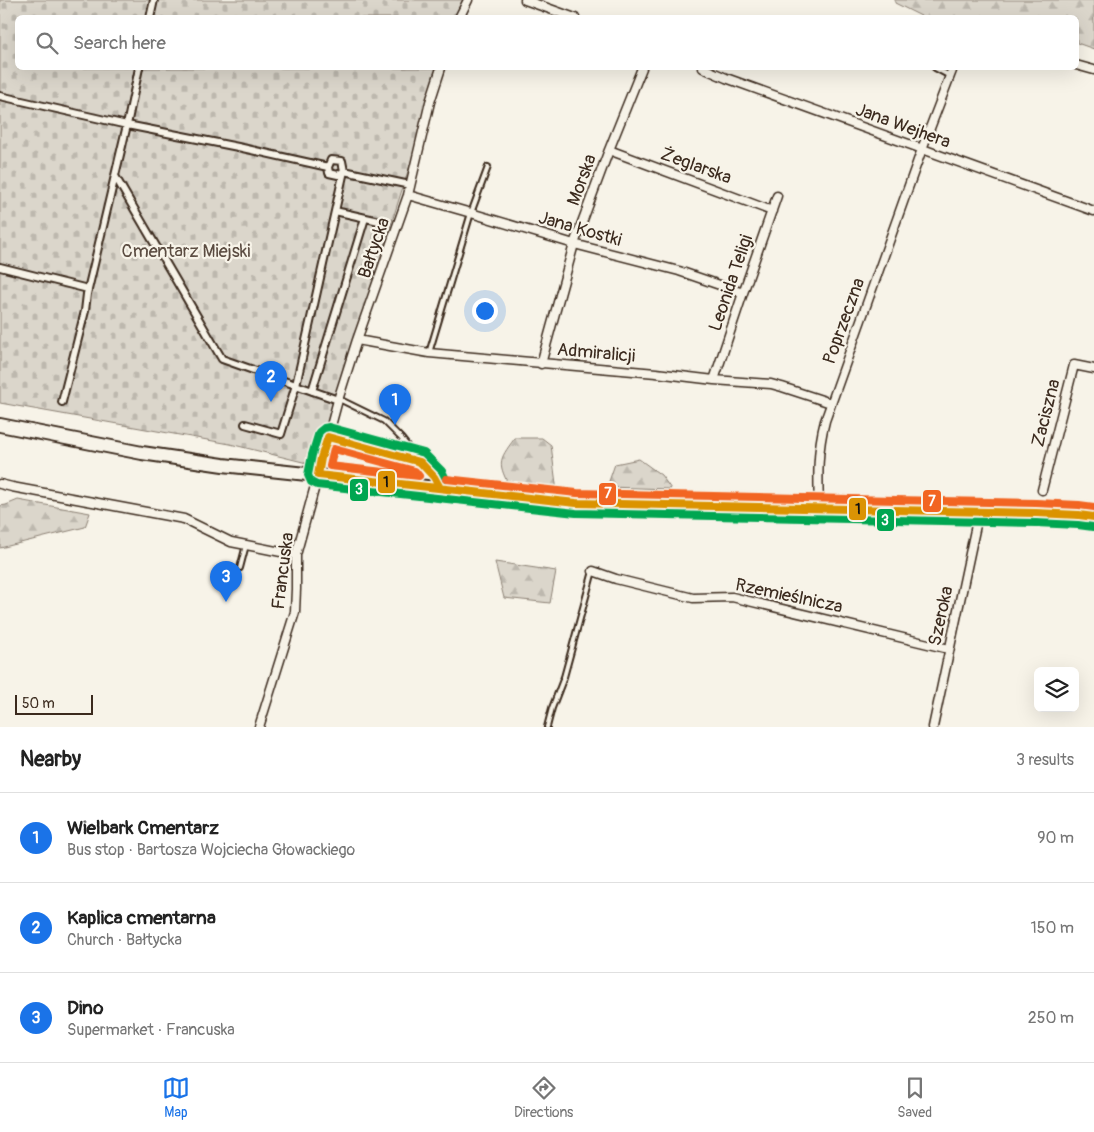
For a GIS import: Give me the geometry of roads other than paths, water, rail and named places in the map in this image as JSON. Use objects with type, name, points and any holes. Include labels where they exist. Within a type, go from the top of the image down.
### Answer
[{"type":"main road","points":[[0,425],[142,453],[223,465],[576,503],[1036,512],[1094,517]]},
{"type":"street","points":[[151,15],[154,0]]},
{"type":"street","points":[[460,15],[468,0]]},
{"type":"street","points":[[525,0],[567,15]]},
{"type":"street","points":[[1079,66],[1094,70]]},
{"type":"street","points":[[62,402],[85,311],[88,289],[140,70]]},
{"type":"street","name":"Bałtycka","points":[[328,437],[357,340],[408,195],[430,102],[440,70]]},
{"type":"street","name":"Morska","points":[[541,364],[574,244],[641,70]]},
{"type":"street","name":"Jana Wejhera","points":[[708,70],[1094,211]]},
{"type":"street","name":"Poprzeczna","points":[[818,508],[819,449],[831,403],[952,70]]},
{"type":"street","points":[[0,96],[328,167]]},
{"type":"street","name":"Żeglarska","points":[[609,150],[772,211]]},
{"type":"street","points":[[245,424],[280,434],[296,385],[344,171],[342,161],[331,160],[328,167],[329,173],[338,175],[344,171],[410,185]]},
{"type":"street","points":[[115,176],[222,359],[339,400]]},
{"type":"street","name":"Jana Kostki","points":[[408,195],[574,244],[679,271],[743,293]]},
{"type":"street","name":"Leonida Teligi","points":[[714,380],[777,196]]},
{"type":"street","points":[[335,211],[379,221]]},
{"type":"street","points":[[312,391],[365,218]]},
{"type":"street","points":[[0,267],[88,289]]},
{"type":"street","name":"Admiralicji","points":[[357,340],[429,353],[771,384],[831,403]]},
{"type":"street","name":"Zaciszna","points":[[1042,490],[1074,365],[1094,369]]},
{"type":"street","name":"Francuska","points":[[258,727],[295,612],[296,555],[318,476]]},
{"type":"street","points":[[0,484],[184,519],[231,542],[296,555]]},
{"type":"street","name":"Szeroka","points":[[933,727],[979,511]]},
{"type":"street","name":"Rzemieślnicza","points":[[593,571],[616,579],[693,598],[732,597],[949,649]]},
{"type":"lane","points":[[939,70],[950,76]]},
{"type":"lane","points":[[429,353],[488,167]]},
{"type":"lane","points":[[339,400],[384,422],[401,438],[434,477],[440,488]]},
{"type":"lane","points":[[318,476],[328,437],[420,462]]},
{"type":"lane","points":[[240,568],[246,545]]},
{"type":"lane","points":[[547,727],[564,677],[593,571]]},
{"type":"place","name":"Kaplica cmentarna","points":[[271,402]]},
{"type":"place","name":"Wielbark Cmentarz","points":[[395,425]]},
{"type":"place","name":"Dino","points":[[226,602]]},
{"type":"park label","name":"Cmentarz Miejski","points":[[186,251]]}]
